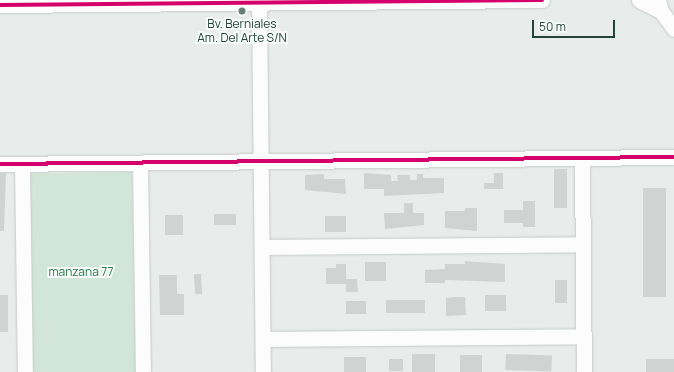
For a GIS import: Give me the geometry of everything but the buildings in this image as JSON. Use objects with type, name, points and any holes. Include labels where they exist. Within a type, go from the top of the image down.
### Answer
[{"type":"street","points":[[0,5],[260,4],[542,0]]},
{"type":"street","points":[[639,0],[660,5],[674,29]]},
{"type":"street","points":[[260,4],[264,372]]},
{"type":"street","points":[[0,164],[674,157]]},
{"type":"street","points":[[582,158],[584,372]]},
{"type":"street","points":[[140,163],[143,372]]},
{"type":"street","points":[[22,164],[24,372]]},
{"type":"street","points":[[262,247],[583,244]]},
{"type":"street","points":[[263,339],[584,336]]},
{"type":"green space","name":"manzana 77","points":[[132,172],[135,372],[31,372],[28,174]]},
{"type":"cycle path","points":[[0,5],[542,0]]},
{"type":"cycle path","points":[[0,164],[674,157]]},
{"type":"place","name":"Bv. Berniales Am. Del Arte S/N","points":[[242,11]]}]
